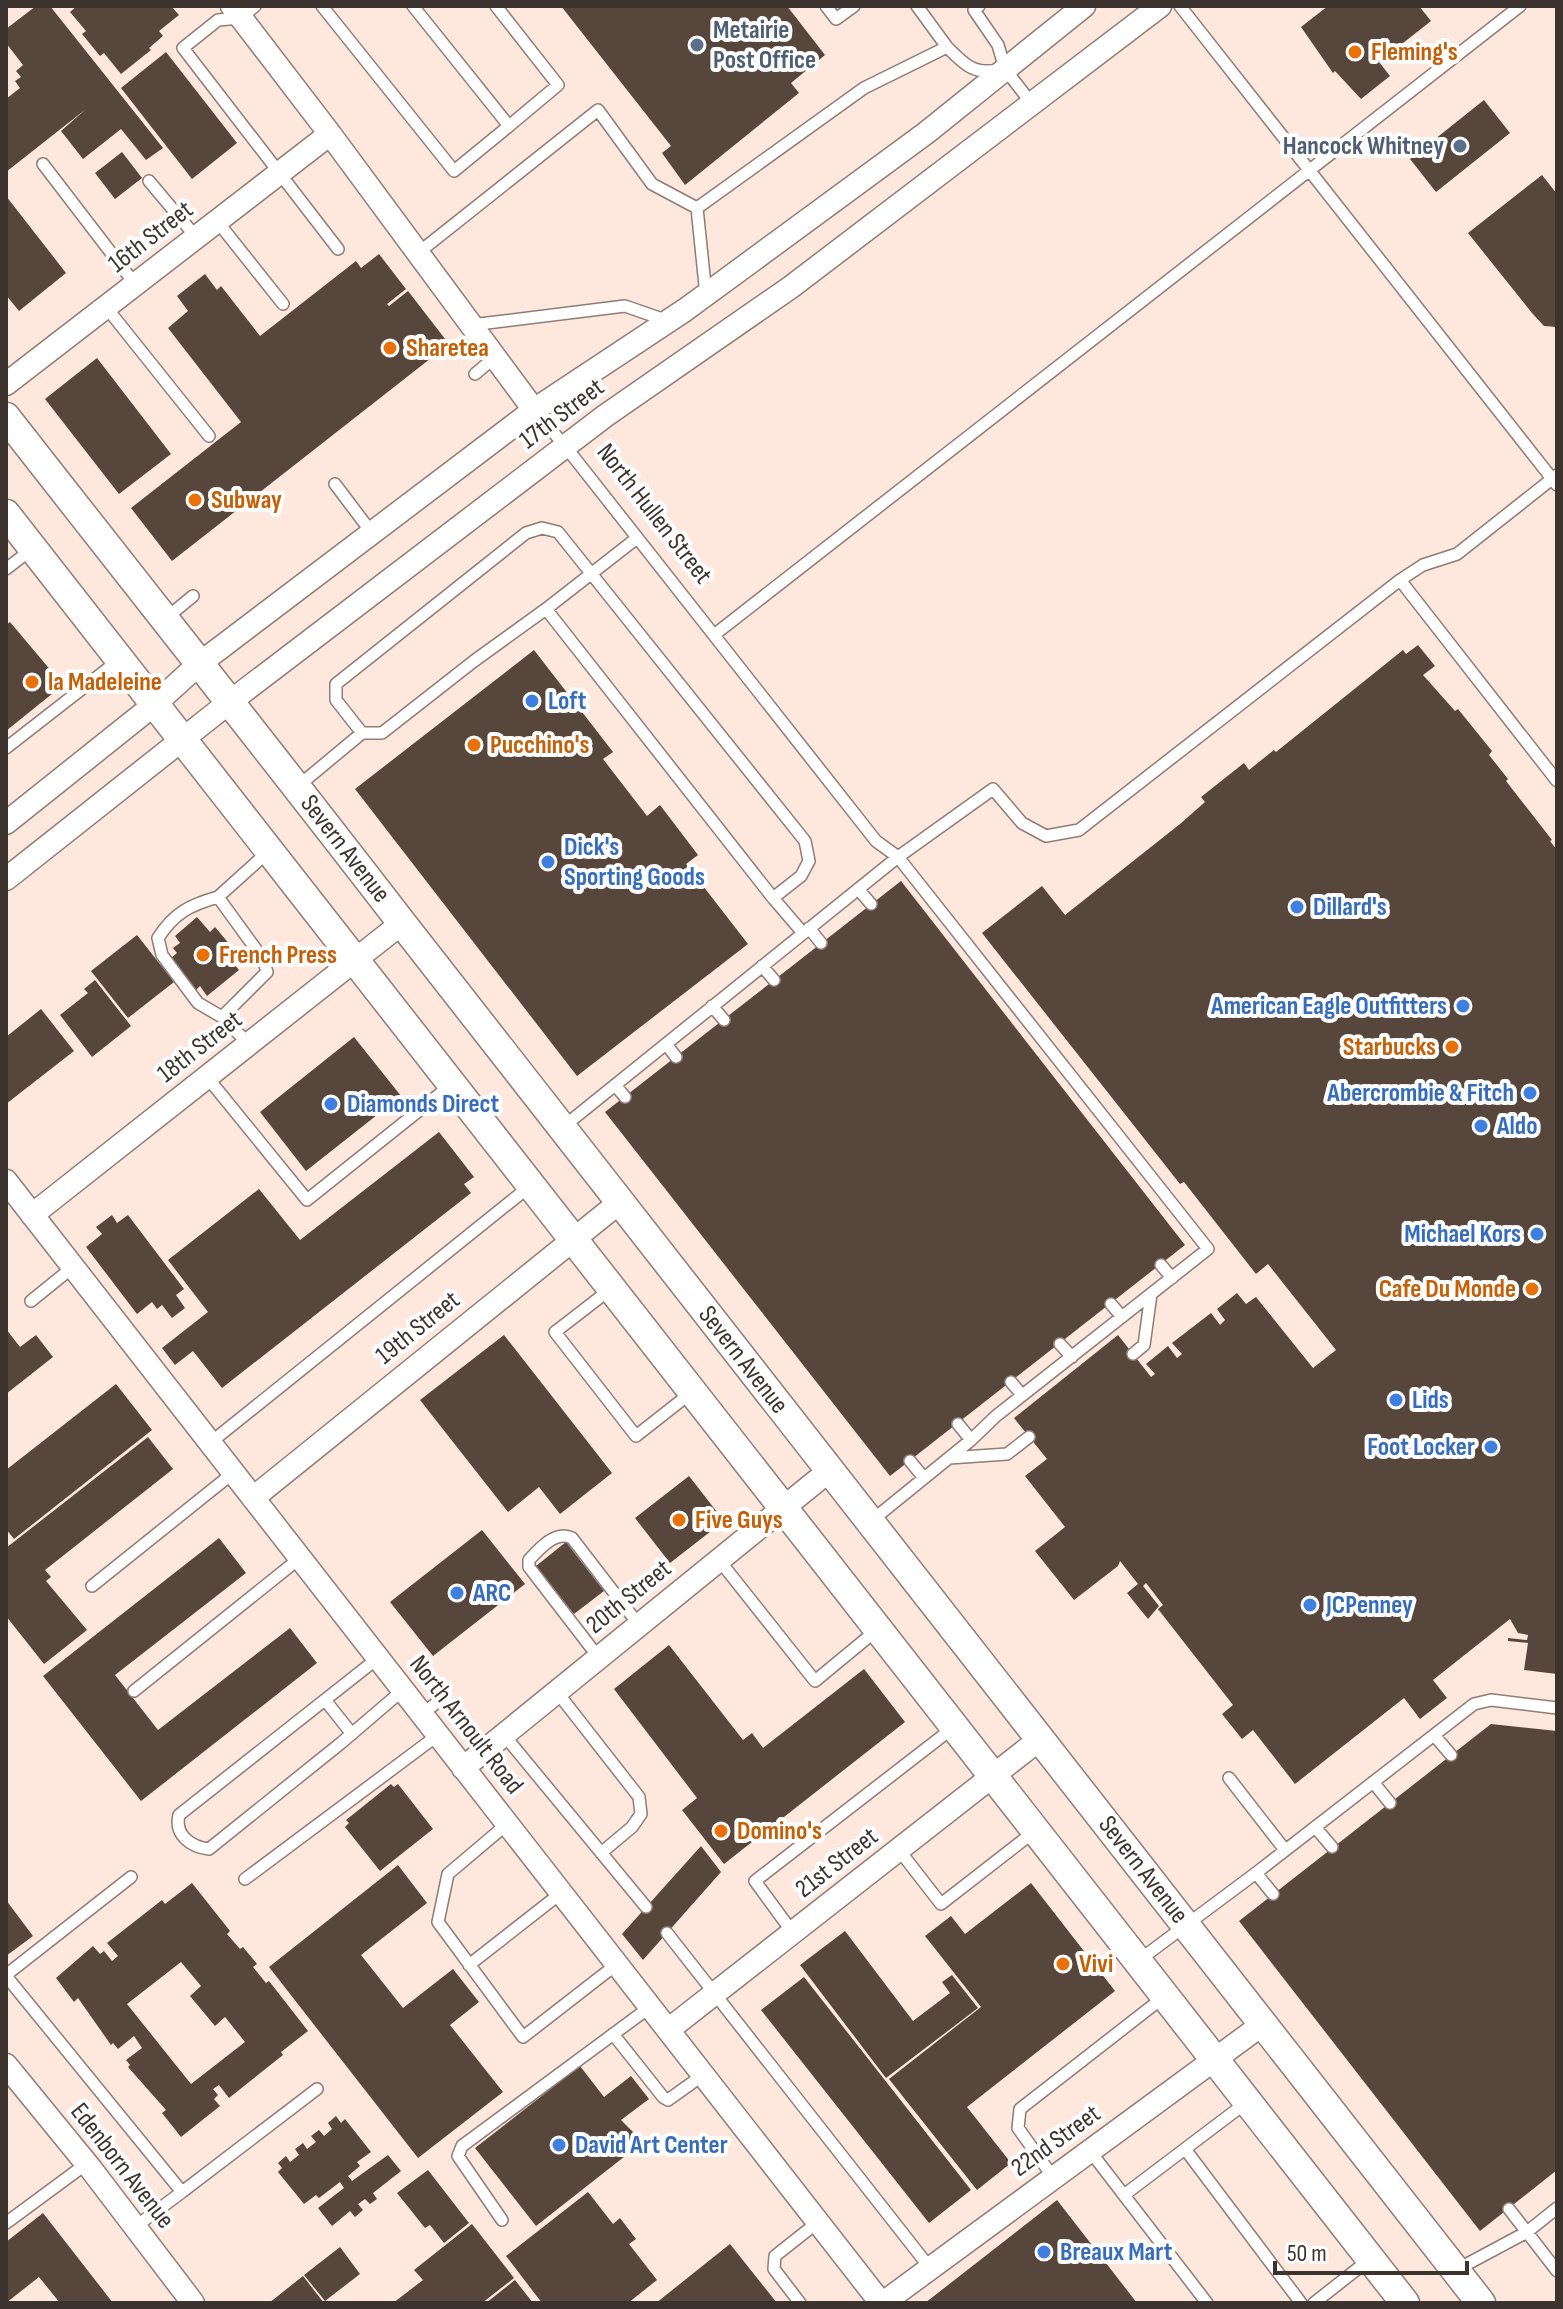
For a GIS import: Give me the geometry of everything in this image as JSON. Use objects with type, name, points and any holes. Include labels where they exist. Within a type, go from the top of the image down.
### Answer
[{"type":"street","name":"17th Street","points":[[6,823],[155,704],[199,664],[534,410],[706,295],[926,133],[1084,6]]},
{"type":"street","name":"17th Street","points":[[6,879],[231,701],[565,446],[791,287],[1160,6]]},
{"type":"street","name":"North Hullen Street","points":[[243,10],[330,134],[534,410]]},
{"type":"street","name":"16th Street","points":[[6,384],[330,134]]},
{"type":"street","name":"Severn Avenue","points":[[6,417],[1481,2303]]},
{"type":"street","points":[[6,514],[1405,2303]]},
{"type":"street","name":"18th Street","points":[[20,1209],[207,1077],[402,923]]},
{"type":"street","name":"North Arnoult Road","points":[[6,1181],[20,1209],[73,1267],[403,1690],[430,1708],[438,1735],[463,1768],[882,2303]]},
{"type":"street","name":"19th Street","points":[[253,1498],[620,1202]]},
{"type":"street","name":"20th Street","points":[[463,1768],[830,1470]]},
{"type":"street","name":"21st Street","points":[[668,2030],[1040,1739]]},
{"type":"street","name":"22nd Street","points":[[882,2303],[1263,2024]]},
{"type":"street","name":"Edenborn Avenue","points":[[6,2065],[193,2303]]},
{"type":"lane","points":[[322,6],[454,171],[558,85],[496,6]]},
{"type":"lane","points":[[413,6],[509,126]]},
{"type":"lane","points":[[826,6],[836,19],[854,6]]},
{"type":"lane","points":[[917,6],[947,47],[966,66],[978,73],[1005,69]]},
{"type":"lane","points":[[979,6],[974,10],[998,45],[1005,69],[1032,104]]},
{"type":"lane","points":[[562,1127],[898,857],[993,789],[1022,823],[1046,836],[1079,830],[1400,580],[1423,565],[1457,554],[1555,479],[1180,6]]},
{"type":"lane","points":[[714,635],[1520,6]]},
{"type":"lane","points":[[243,10],[218,20],[183,48],[338,249]]},
{"type":"lane","points":[[697,208],[864,88],[947,47]]},
{"type":"lane","points":[[418,253],[598,110],[652,184],[697,208]]},
{"type":"lane","points":[[43,164],[135,284]]},
{"type":"lane","points":[[149,181],[196,237]]},
{"type":"lane","points":[[697,208],[706,295]]},
{"type":"lane","points":[[217,221],[283,304]]},
{"type":"lane","points":[[471,325],[625,306],[668,321]]},
{"type":"lane","points":[[106,307],[209,436]]},
{"type":"lane","points":[[475,374],[495,357]]},
{"type":"lane","name":"North Hullen Street","points":[[534,410],[876,841],[898,857],[1208,1249],[1172,1278]]},
{"type":"lane","points":[[335,484],[372,533]]},
{"type":"lane","points":[[362,733],[336,700],[336,684],[526,533],[542,528],[558,532],[805,841],[809,861],[801,876],[773,898]]},
{"type":"lane","points":[[297,787],[362,733],[382,733],[637,538]]},
{"type":"lane","points":[[6,569],[33,548]]},
{"type":"lane","points":[[1400,580],[1557,781]]},
{"type":"lane","points":[[164,619],[193,596]]},
{"type":"lane","points":[[546,609],[773,898],[821,943]]},
{"type":"lane","points":[[6,748],[120,659]]},
{"type":"lane","points":[[249,1044],[222,1017],[198,1003],[162,955],[158,938],[167,924],[192,905],[218,897],[269,851]]},
{"type":"lane","points":[[858,889],[871,904]]},
{"type":"lane","points":[[218,897],[263,959],[267,972],[222,1017]]},
{"type":"lane","points":[[762,966],[774,980]]},
{"type":"lane","points":[[712,1006],[724,1020]]},
{"type":"lane","points":[[666,1044],[676,1057]]},
{"type":"lane","points":[[207,1077],[307,1200],[452,1084]]},
{"type":"lane","points":[[615,1085],[625,1097]]},
{"type":"lane","points":[[210,1443],[531,1185]]},
{"type":"lane","points":[[870,1522],[996,1416],[1172,1278],[1161,1265]]},
{"type":"lane","points":[[31,1301],[73,1267]]},
{"type":"lane","points":[[612,1288],[555,1332],[636,1436],[692,1391]]},
{"type":"lane","points":[[1133,1354],[1144,1345],[1151,1294]]},
{"type":"lane","points":[[1111,1304],[1122,1317]]},
{"type":"lane","points":[[1060,1344],[1072,1357]]},
{"type":"lane","points":[[1011,1382],[1022,1395]]},
{"type":"lane","points":[[958,1424],[971,1440]]},
{"type":"lane","points":[[949,1458],[1007,1454],[1029,1437]]},
{"type":"lane","points":[[910,1461],[924,1478]]},
{"type":"lane","points":[[92,1586],[233,1473]]},
{"type":"lane","points":[[599,1658],[529,1567],[529,1560],[543,1547],[557,1536],[568,1535],[572,1538],[639,1625]]},
{"type":"lane","points":[[134,1691],[300,1558]]},
{"type":"lane","points":[[719,1560],[815,1681],[878,1629]]},
{"type":"lane","points":[[378,1658],[179,1815],[177,1823],[183,1837],[209,1849],[403,1690]]},
{"type":"lane","points":[[557,1692],[639,1797],[641,1814],[632,1827],[601,1853]]},
{"type":"lane","points":[[325,1700],[352,1734]]},
{"type":"lane","points":[[1138,1961],[1474,1704],[1491,1700],[1557,1708]]},
{"type":"lane","points":[[793,1933],[755,1881],[954,1726]]},
{"type":"lane","points":[[245,1879],[438,1735]]},
{"type":"lane","points":[[504,1735],[646,1907]]},
{"type":"lane","points":[[1434,1735],[1451,1755]]},
{"type":"lane","points":[[1229,1778],[1285,1850]]},
{"type":"lane","points":[[1373,1782],[1390,1803]]},
{"type":"lane","points":[[507,1824],[448,1874],[438,1922],[523,2037],[617,1964]]},
{"type":"lane","points":[[1315,1827],[1332,1847]]},
{"type":"lane","points":[[899,1850],[941,1904],[1036,1831]]},
{"type":"lane","points":[[1256,1873],[1273,1894]]},
{"type":"lane","points":[[131,1877],[6,1976],[182,2192]]},
{"type":"lane","points":[[469,1965],[561,1893]]},
{"type":"lane","points":[[667,1933],[930,2268]]},
{"type":"lane","points":[[1053,2177],[1018,2128],[1020,2109],[1165,1995]]},
{"type":"lane","points":[[502,2220],[458,2156],[462,2146],[650,2007]]},
{"type":"lane","points":[[613,2034],[668,2100],[703,2075]]},
{"type":"lane","points":[[135,2227],[317,2089]]},
{"type":"lane","points":[[1124,2195],[1247,2101]]},
{"type":"lane","points":[[1185,2149],[1301,2303]]},
{"type":"lane","points":[[1090,2151],[1207,2303]]},
{"type":"lane","points":[[6,2223],[86,2164]]},
{"type":"lane","points":[[1456,2271],[1527,2232],[1557,2208]]},
{"type":"lane","points":[[1509,2209],[1557,2271]]},
{"type":"lane","points":[[800,2303],[774,2269],[775,2256],[818,2222]]},
{"type":"lane","points":[[1314,2303],[1371,2259]]},
{"type":"building","points":[[36,6],[50,6],[163,148],[146,160],[121,129],[83,159],[61,131],[86,109],[6,172],[6,99],[20,88],[15,81],[21,77],[16,71],[23,65],[6,43],[6,29]]},
{"type":"building","points":[[77,6],[171,6],[179,15],[159,31],[163,36],[149,48],[151,50],[121,74],[104,53],[100,56],[82,34],[86,31],[70,12]]},
{"type":"building","points":[[561,6],[787,6],[825,55],[791,83],[799,93],[685,185],[662,153],[671,146]]},
{"type":"building","name":"Fleming's","points":[[1328,6],[1419,6],[1431,21],[1379,62],[1390,76],[1361,99],[1335,71],[1333,73],[1301,27]]},
{"type":"building","points":[[166,52],[237,143],[192,179],[121,88]]},
{"type":"building","name":"Hancock Whitney","points":[[1484,100],[1510,133],[1436,192],[1410,159]]},
{"type":"building","points":[[122,152],[142,178],[115,199],[95,173]]},
{"type":"building","points":[[1542,175],[1557,194],[1557,327],[1544,326],[1468,233]]},
{"type":"building","points":[[6,196],[66,273],[19,311],[6,295]]},
{"type":"building","points":[[379,254],[406,289],[387,304],[389,306],[408,291],[449,344],[172,561],[131,508],[241,422],[168,328],[188,311],[177,296],[205,274],[217,290],[221,286],[260,336],[356,261],[361,268]]},
{"type":"building","points":[[97,358],[171,454],[119,494],[45,399]]},
{"type":"building","points":[[10,622],[63,685],[6,731],[6,625]]},
{"type":"building","points":[[1418,645],[1435,666],[1423,675],[1455,711],[1458,709],[1492,751],[1489,755],[1508,779],[1506,781],[1557,850],[1557,1674],[1524,1670],[1528,1643],[1508,1641],[1508,1638],[1527,1640],[1528,1635],[1518,1633],[1510,1619],[1433,1680],[1447,1698],[1420,1719],[1404,1698],[1295,1784],[1253,1730],[1242,1739],[1222,1714],[1233,1705],[1158,1609],[1163,1605],[1146,1583],[1143,1586],[1159,1606],[1148,1619],[1127,1593],[1138,1584],[1120,1561],[1118,1566],[1074,1600],[1035,1551],[1065,1527],[1025,1476],[1047,1459],[1014,1418],[1118,1335],[1151,1377],[1155,1374],[1146,1364],[1168,1346],[1177,1358],[1182,1354],[1172,1343],[1211,1313],[1220,1325],[1225,1320],[1217,1309],[1237,1293],[1246,1304],[1256,1297],[1313,1368],[1336,1350],[1268,1264],[1256,1274],[1184,1182],[1180,1184],[982,933],[1042,886],[1065,915],[1180,824],[1205,802],[1201,797],[1244,763],[1249,770],[1274,750],[1276,752],[1403,650],[1406,654]]},
{"type":"building","points":[[534,650],[613,752],[603,759],[647,816],[660,805],[698,855],[686,864],[748,944],[577,1076],[355,789]]},
{"type":"building","points":[[901,881],[1185,1245],[890,1476],[605,1112]]},
{"type":"building","name":"French Press","points":[[197,917],[210,932],[215,927],[236,952],[229,958],[239,970],[207,996],[200,986],[196,990],[171,958],[177,953],[173,948],[180,943],[175,936]]},
{"type":"building","points":[[137,935],[174,982],[128,1018],[91,971]]},
{"type":"building","points":[[95,980],[131,1026],[92,1057],[60,1015],[88,993],[84,989]]},
{"type":"building","points":[[41,1009],[74,1051],[6,1104],[6,1037]]},
{"type":"building","name":"Diamonds Direct","points":[[354,1037],[401,1096],[306,1171],[260,1112]]},
{"type":"building","points":[[439,1132],[474,1177],[464,1184],[471,1193],[222,1388],[193,1351],[175,1365],[162,1348],[208,1312],[168,1260],[259,1189],[300,1240]]},
{"type":"building","points":[[112,1215],[117,1223],[128,1215],[184,1289],[176,1295],[185,1308],[172,1318],[162,1305],[157,1309],[152,1302],[137,1314],[86,1247],[102,1234],[96,1227]]},
{"type":"building","points":[[6,1329],[20,1347],[36,1335],[53,1357],[6,1394]]},
{"type":"building","points":[[504,1335],[612,1473],[560,1514],[539,1487],[508,1512],[420,1400]]},
{"type":"building","points":[[116,1384],[152,1430],[14,1539],[6,1529],[6,1470]]},
{"type":"building","points":[[148,1437],[173,1469],[45,1570],[51,1577],[46,1581],[87,1630],[44,1664],[6,1616],[6,1548]]},
{"type":"building","name":"Five Guys","points":[[689,1476],[724,1521],[670,1563],[635,1518]]},
{"type":"building","name":"ARC","points":[[482,1530],[525,1584],[433,1656],[390,1602]]},
{"type":"building","points":[[219,1538],[246,1573],[115,1675],[158,1730],[290,1628],[317,1663],[141,1801],[43,1676]]},
{"type":"building","points":[[566,1542],[604,1591],[574,1614],[536,1566]]},
{"type":"building","points":[[669,1645],[743,1740],[752,1733],[763,1748],[864,1669],[905,1722],[724,1864],[682,1810],[697,1798],[614,1689]]},
{"type":"building","points":[[1491,1724],[1557,1731],[1557,2170],[1480,2231],[1239,1921]]},
{"type":"building","points":[[391,1784],[394,1787],[398,1784],[433,1829],[380,1871],[345,1827],[349,1823],[346,1820]]},
{"type":"building","points":[[701,1846],[721,1872],[643,1960],[622,1934]]},
{"type":"building","points":[[398,1865],[427,1903],[361,1955],[403,2008],[453,1969],[479,2002],[450,2025],[503,2092],[418,2158],[269,1967]]},
{"type":"building","points":[[192,1883],[230,1931],[227,1934],[240,1949],[243,1947],[257,1964],[253,1967],[266,1983],[269,1981],[308,2031],[229,2098],[219,2085],[213,2089],[218,2095],[214,2099],[220,2106],[181,2137],[162,2113],[166,2110],[128,2067],[130,2065],[126,2060],[142,2048],[134,2036],[118,2049],[113,2043],[111,2045],[78,1998],[74,2002],[56,1978],[93,1946],[100,1954],[104,1951],[112,1961],[118,1956],[107,1943],[162,1900],[165,1904]],"holes":[[[181,1962],[201,1986],[190,1996],[215,2026],[225,2017],[245,2042],[191,2084],[127,2004]]]},
{"type":"building","points":[[1031,1883],[1115,1991],[967,2107],[1011,2163],[977,2190],[889,2079],[981,2007],[925,1936],[951,1916],[965,1934]]},
{"type":"building","points":[[6,1900],[33,1936],[6,1956]]},
{"type":"building","points":[[845,1931],[913,2021],[950,1993],[942,1982],[952,1975],[978,2008],[886,2078],[800,1965]]},
{"type":"building","points":[[804,1977],[971,2190],[929,2223],[761,2010]]},
{"type":"building","name":"David Art Center","points":[[580,2066],[604,2097],[631,2076],[649,2099],[621,2120],[643,2142],[536,2226],[475,2148]]},
{"type":"building","points":[[336,2116],[341,2123],[345,2119],[371,2152],[357,2162],[360,2166],[348,2176],[352,2181],[388,2155],[401,2171],[373,2193],[377,2199],[370,2204],[365,2199],[358,2204],[363,2210],[355,2217],[350,2211],[332,2226],[318,2208],[344,2188],[340,2182],[319,2198],[316,2195],[304,2204],[278,2172],[282,2168],[278,2163],[286,2156],[290,2162],[299,2155],[295,2149],[303,2143],[307,2149],[316,2142],[311,2136],[319,2130],[324,2136],[332,2129],[328,2123]]},
{"type":"building","points":[[428,2170],[469,2223],[444,2243],[430,2225],[425,2228],[397,2193]]},
{"type":"building","points":[[588,2192],[613,2224],[620,2218],[636,2239],[629,2244],[657,2280],[628,2303],[542,2303],[506,2256]]},
{"type":"building","name":"Breaux Mart","points":[[1057,2200],[1137,2303],[925,2303]]},
{"type":"building","points":[[43,2213],[113,2303],[60,2303],[39,2277],[6,2303],[6,2242]]},
{"type":"building","points":[[472,2224],[514,2278],[482,2303],[393,2303],[423,2280],[414,2270]]},
{"type":"building","points":[[730,2244],[777,2303],[656,2303]]},
{"type":"building","points":[[340,2247],[360,2274],[325,2301],[304,2275]]},
{"type":"building","points":[[303,2276],[324,2303],[269,2303]]},
{"type":"building","points":[[515,2280],[533,2303],[486,2303]]},
{"type":"place","name":"Metairie Post Office","points":[[697,45]]},
{"type":"place","name":"Fleming's","points":[[1355,52]]},
{"type":"place","name":"Hancock Whitney","points":[[1460,146]]},
{"type":"place","name":"Sharetea","points":[[390,348]]},
{"type":"place","name":"Subway","points":[[195,500]]},
{"type":"place","name":"la Madeleine","points":[[32,682]]},
{"type":"place","name":"Loft","points":[[532,701]]},
{"type":"place","name":"Pucchino's","points":[[474,745]]},
{"type":"place","name":"Dick's Sporting Goods","points":[[548,862]]},
{"type":"place","name":"Dillard's","points":[[1297,907]]},
{"type":"place","name":"French Press","points":[[203,955]]},
{"type":"place","name":"American Eagle Outfitters","points":[[1463,1006]]},
{"type":"place","name":"Starbucks","points":[[1452,1047]]},
{"type":"place","name":"Abercrombie & Fitch","points":[[1530,1093]]},
{"type":"place","name":"Diamonds Direct","points":[[331,1104]]},
{"type":"place","name":"Aldo","points":[[1481,1126]]},
{"type":"place","name":"Michael Kors","points":[[1537,1234]]},
{"type":"place","name":"Cafe Du Monde","points":[[1532,1289]]},
{"type":"place","name":"Lids","points":[[1396,1400]]},
{"type":"place","name":"Foot Locker","points":[[1491,1447]]},
{"type":"place","name":"Five Guys","points":[[679,1520]]},
{"type":"place","name":"ARC","points":[[457,1593]]},
{"type":"place","name":"JCPenney","points":[[1310,1605]]},
{"type":"place","name":"Domino's","points":[[721,1831]]},
{"type":"place","name":"Vivi","points":[[1063,1964]]},
{"type":"place","name":"David Art Center","points":[[559,2145]]},
{"type":"place","name":"Breaux Mart","points":[[1044,2252]]}]
